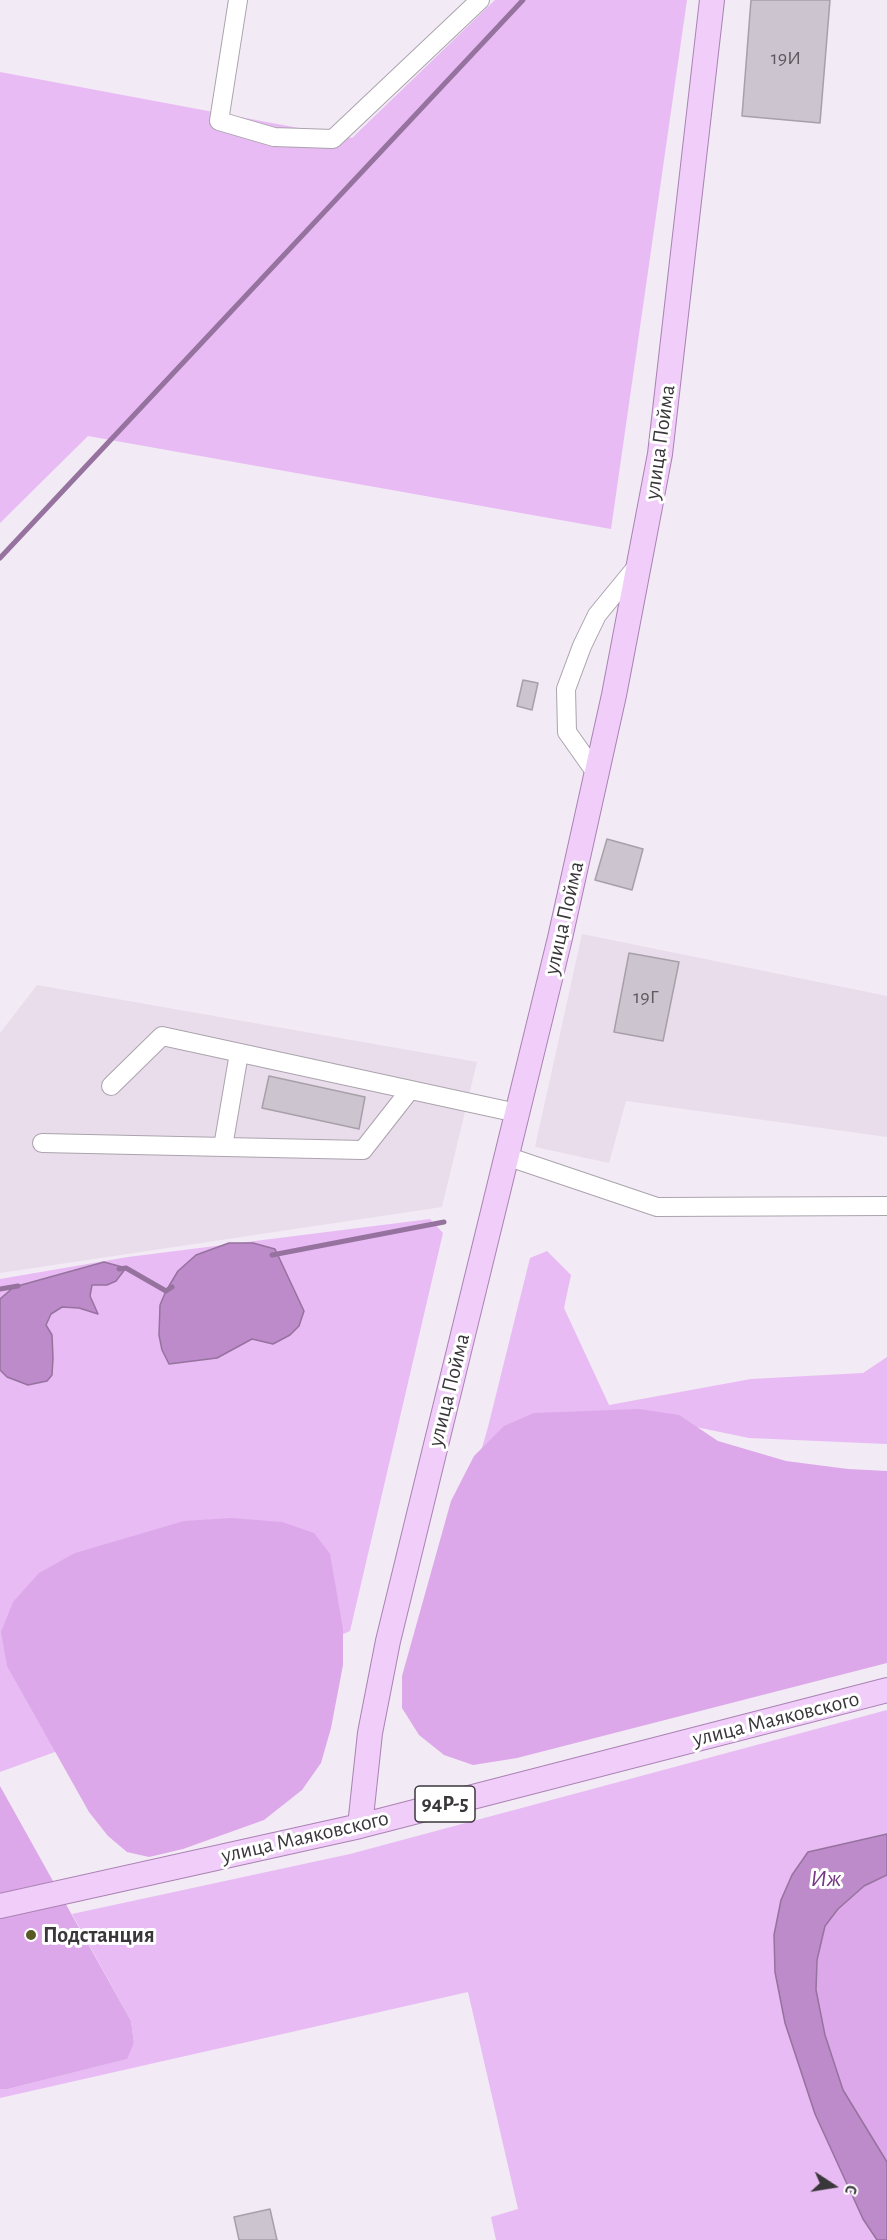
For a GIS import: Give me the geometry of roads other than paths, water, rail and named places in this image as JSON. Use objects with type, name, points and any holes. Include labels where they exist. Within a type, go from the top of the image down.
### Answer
[{"type":"main road","name":"улица Пойма","points":[[360,1826],[370,1734],[388,1641],[517,1113],[596,773],[639,564],[660,454],[712,0]]},
{"type":"main road","name":"улица Маяковского","points":[[0,1906],[360,1826],[887,1690]]},
{"type":"lane","points":[[238,0],[219,121],[274,137],[333,139],[480,0]]},
{"type":"lane","points":[[596,773],[567,732],[566,689],[582,646],[597,615],[639,564]]},
{"type":"lane","points":[[111,1086],[162,1036],[517,1113]]},
{"type":"lane","points":[[223,1147],[239,1053]]},
{"type":"lane","points":[[42,1143],[363,1150],[410,1090]]},
{"type":"lane","points":[[506,1156],[657,1207],[887,1206]]},
{"type":"water","points":[[229,1243],[253,1243],[275,1249],[304,1311],[299,1326],[290,1335],[273,1344],[252,1339],[217,1358],[169,1364],[162,1350],[159,1335],[160,1305],[166,1291],[178,1271],[196,1255]]},
{"type":"water","points":[[104,1262],[126,1268],[116,1281],[107,1285],[92,1285],[90,1296],[98,1314],[79,1308],[62,1307],[51,1314],[46,1325],[52,1335],[52,1375],[47,1381],[28,1385],[7,1377],[0,1370],[0,1299],[14,1287]]},
{"type":"water","name":"Иж","points":[[887,1834],[887,1875],[864,1886],[838,1909],[825,1926],[817,1960],[816,1990],[825,2035],[843,2090],[887,2162],[887,2240],[877,2240],[863,2219],[815,2114],[785,2023],[775,1972],[774,1935],[781,1900],[792,1875],[808,1852]]},
{"type":"waterway","points":[[0,558],[523,0]]},
{"type":"waterway","points":[[272,1255],[444,1222]]},
{"type":"waterway","points":[[119,1269],[126,1268],[166,1291],[172,1287]]},
{"type":"waterway","points":[[0,1289],[18,1286]]},
{"type":"place","name":"Подстанция","points":[[31,1935]]}]
